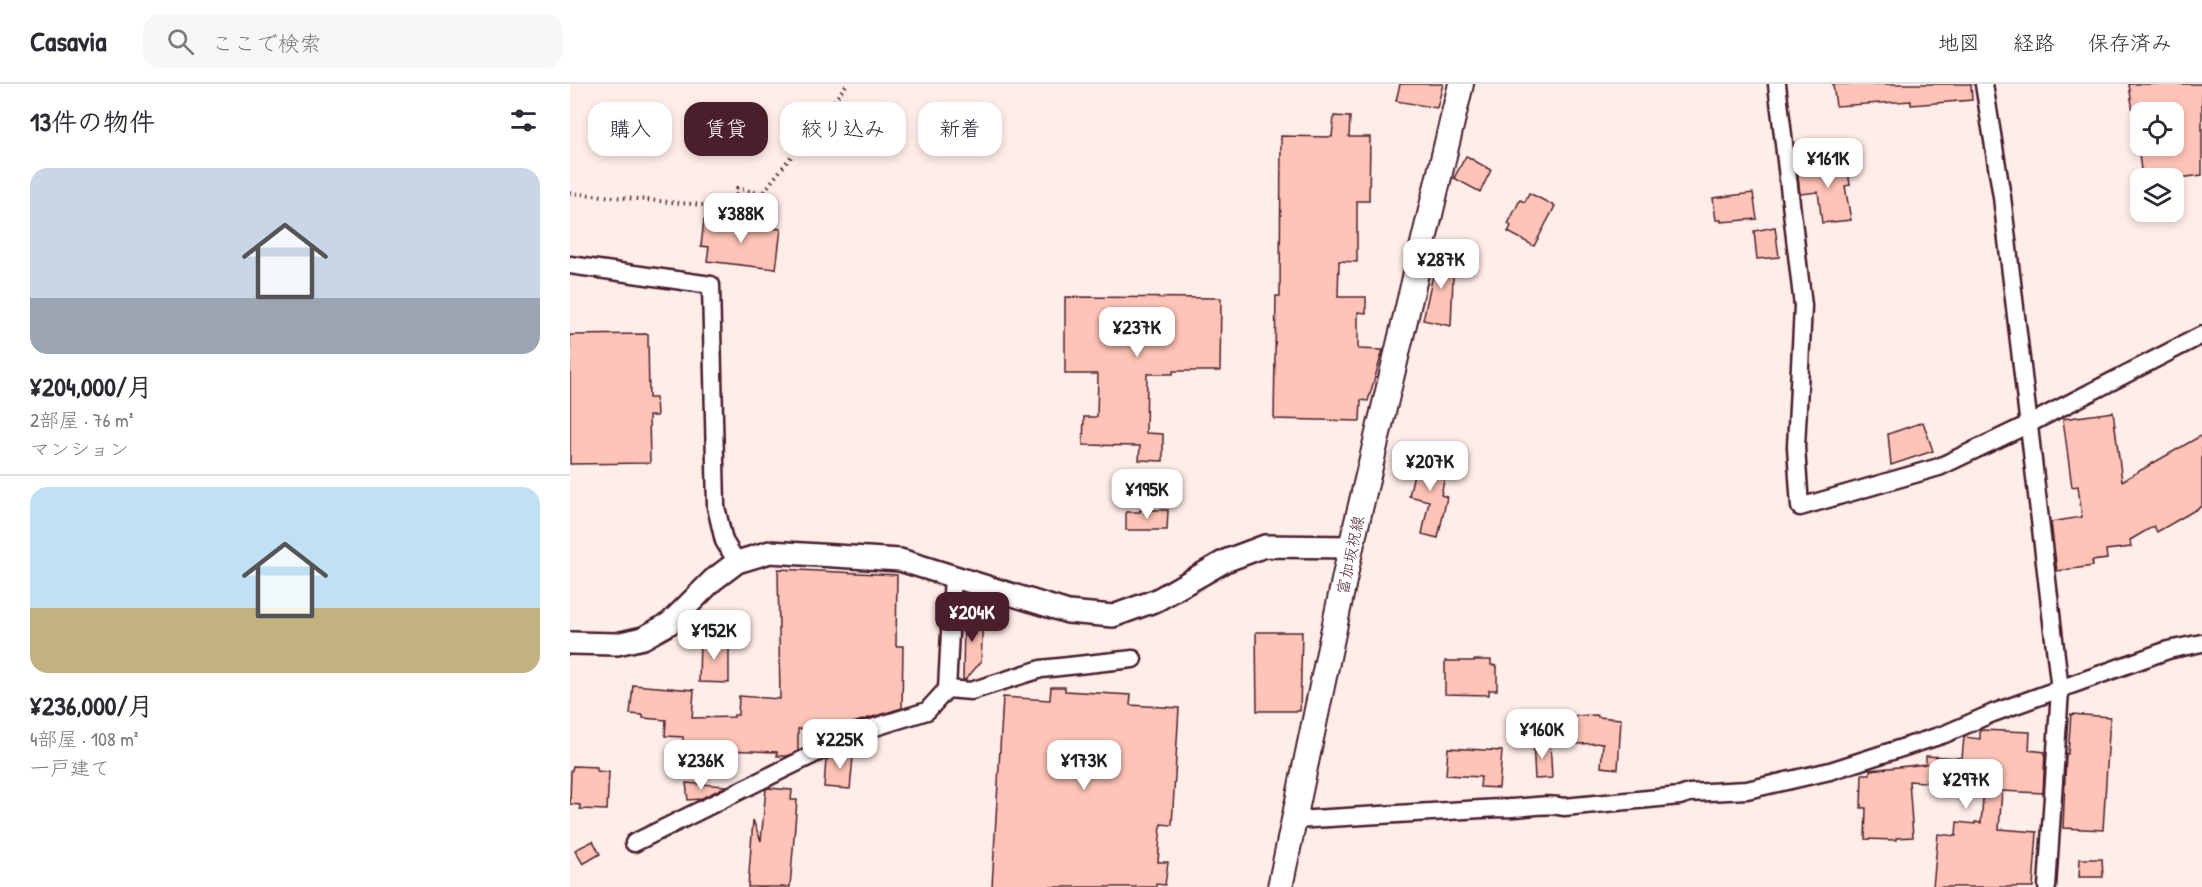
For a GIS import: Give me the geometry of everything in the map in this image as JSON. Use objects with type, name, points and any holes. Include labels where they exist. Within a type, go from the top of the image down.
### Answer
[{"type":"main road","name":"富加坂祝線","points":[[1280,887],[1351,547],[1461,84]]},
{"type":"street","points":[[1777,84],[1803,306],[1796,447],[1800,507],[1939,467],[2030,424],[2202,335]]},
{"type":"street","points":[[1984,84],[2002,197],[2060,690],[2047,887]]},
{"type":"street","points":[[570,265],[711,285],[716,507],[724,541],[737,562]]},
{"type":"street","points":[[570,643],[617,644],[643,638],[670,623],[713,580],[737,562],[770,552],[900,560],[1068,612],[1113,616],[1157,600],[1224,561],[1265,546],[1351,547]]},
{"type":"street","points":[[634,843],[859,732],[927,711],[947,689],[953,575]]},
{"type":"street","points":[[1295,820],[1515,809],[1551,804],[1564,807],[1680,796],[1689,793],[1747,790],[1830,771],[1945,734],[1993,713],[2168,650],[2202,643]]},
{"type":"street","points":[[947,689],[971,691],[1041,669],[1133,659]]},
{"type":"path","points":[[570,193],[736,208],[737,188],[762,194],[847,84]]},
{"type":"building","points":[[1400,84],[1443,84],[1437,108],[1396,101]]},
{"type":"building","points":[[1833,84],[1971,84],[1972,100],[1911,105],[1911,101],[1836,106]]},
{"type":"building","points":[[2129,84],[2202,84],[2202,175],[2184,177],[2184,168],[2141,168],[2139,156],[2184,156],[2184,102],[2132,102]]},
{"type":"building","points":[[1334,116],[1350,117],[1349,137],[1370,137],[1369,201],[1357,201],[1357,262],[1339,261],[1338,297],[1366,297],[1366,313],[1358,312],[1358,349],[1383,350],[1368,401],[1361,400],[1360,421],[1274,419],[1276,296],[1280,296],[1281,136],[1332,137]]},
{"type":"building","points":[[1466,156],[1491,170],[1480,192],[1454,178]]},
{"type":"building","points":[[1847,162],[1850,185],[1845,186],[1851,220],[1822,223],[1818,192],[1800,194],[1797,168]]},
{"type":"building","points":[[1529,193],[1555,206],[1534,246],[1508,232],[1511,226],[1508,224],[1520,200],[1525,202]]},
{"type":"building","points":[[1753,193],[1757,219],[1721,222],[1721,220],[1716,220],[1713,198]]},
{"type":"building","points":[[704,220],[781,229],[776,269],[707,261],[709,247],[701,246]]},
{"type":"building","points":[[1775,227],[1779,257],[1757,259],[1754,231]]},
{"type":"building","points":[[1439,248],[1454,252],[1451,326],[1423,320]]},
{"type":"building","points":[[1065,297],[1221,298],[1220,371],[1173,371],[1173,374],[1147,374],[1146,433],[1163,434],[1163,461],[1139,460],[1140,446],[1083,445],[1084,417],[1097,417],[1098,374],[1065,374]]},
{"type":"building","points":[[648,334],[649,398],[656,398],[657,416],[649,416],[650,463],[570,464],[570,335]]},
{"type":"building","points":[[2113,412],[2122,481],[2202,435],[2202,506],[2157,532],[2154,526],[2130,540],[2131,547],[2106,550],[2107,559],[2092,561],[2093,566],[2057,571],[2051,522],[2082,517],[2078,486],[2072,487],[2063,419]]},
{"type":"building","points":[[1923,422],[1933,451],[1891,465],[1888,434]]},
{"type":"building","points":[[1418,455],[1448,462],[1441,495],[1447,497],[1438,538],[1422,534],[1429,501],[1409,496]]},
{"type":"building","points":[[1140,510],[1168,510],[1167,530],[1126,530],[1126,512],[1140,512]]},
{"type":"building","points":[[778,569],[897,575],[896,646],[903,646],[902,708],[843,728],[798,729],[798,751],[787,756],[777,756],[777,752],[725,750],[728,758],[683,757],[683,737],[665,736],[666,720],[643,718],[643,715],[630,714],[633,685],[694,690],[692,718],[734,717],[738,715],[739,696],[780,699]]},
{"type":"building","points":[[964,615],[983,615],[981,662],[963,680]]},
{"type":"building","points":[[1256,632],[1302,632],[1300,711],[1257,711]]},
{"type":"building","points":[[700,639],[729,639],[729,683],[699,682]]},
{"type":"building","points":[[1491,660],[1491,665],[1497,666],[1497,690],[1489,690],[1489,695],[1445,694],[1445,661]]},
{"type":"building","points":[[1051,687],[1065,687],[1065,691],[1131,695],[1130,705],[1179,708],[1172,825],[1161,824],[1158,862],[1168,862],[1165,885],[1156,884],[1156,887],[992,887],[1003,697],[1050,700]]},
{"type":"building","points":[[2071,714],[2110,717],[2103,830],[2063,828],[2066,754],[2068,754]]},
{"type":"building","points":[[1597,715],[1598,717],[1621,719],[1618,769],[1601,767],[1603,743],[1552,745],[1551,720],[1566,719],[1566,716]]},
{"type":"building","points":[[1980,730],[2030,732],[2029,750],[2045,752],[2043,793],[2002,791],[1999,829],[2037,832],[2033,887],[1933,887],[1938,834],[1956,836],[1957,822],[1981,823],[1984,786],[1909,781],[1913,837],[1896,838],[1896,840],[1865,839],[1866,808],[1861,808],[1862,774],[1870,774],[1870,770],[1926,764],[1926,756],[1962,758],[1964,737],[1980,739]]},
{"type":"building","points":[[1550,740],[1552,778],[1535,779],[1533,741]]},
{"type":"building","points":[[854,746],[850,789],[824,787],[826,760]]},
{"type":"building","points":[[1448,748],[1502,751],[1499,788],[1480,787],[1481,777],[1446,775]]},
{"type":"building","points":[[573,766],[597,767],[597,771],[609,772],[607,810],[580,809],[580,805],[570,804]]},
{"type":"building","points":[[686,783],[727,786],[700,799],[688,800]]},
{"type":"building","points":[[766,789],[792,790],[791,800],[797,800],[790,887],[748,887],[753,820],[761,841]]},
{"type":"building","points":[[593,841],[600,854],[583,864],[575,850]]},
{"type":"building","points":[[2080,859],[2102,859],[2103,877],[2079,877]]}]
